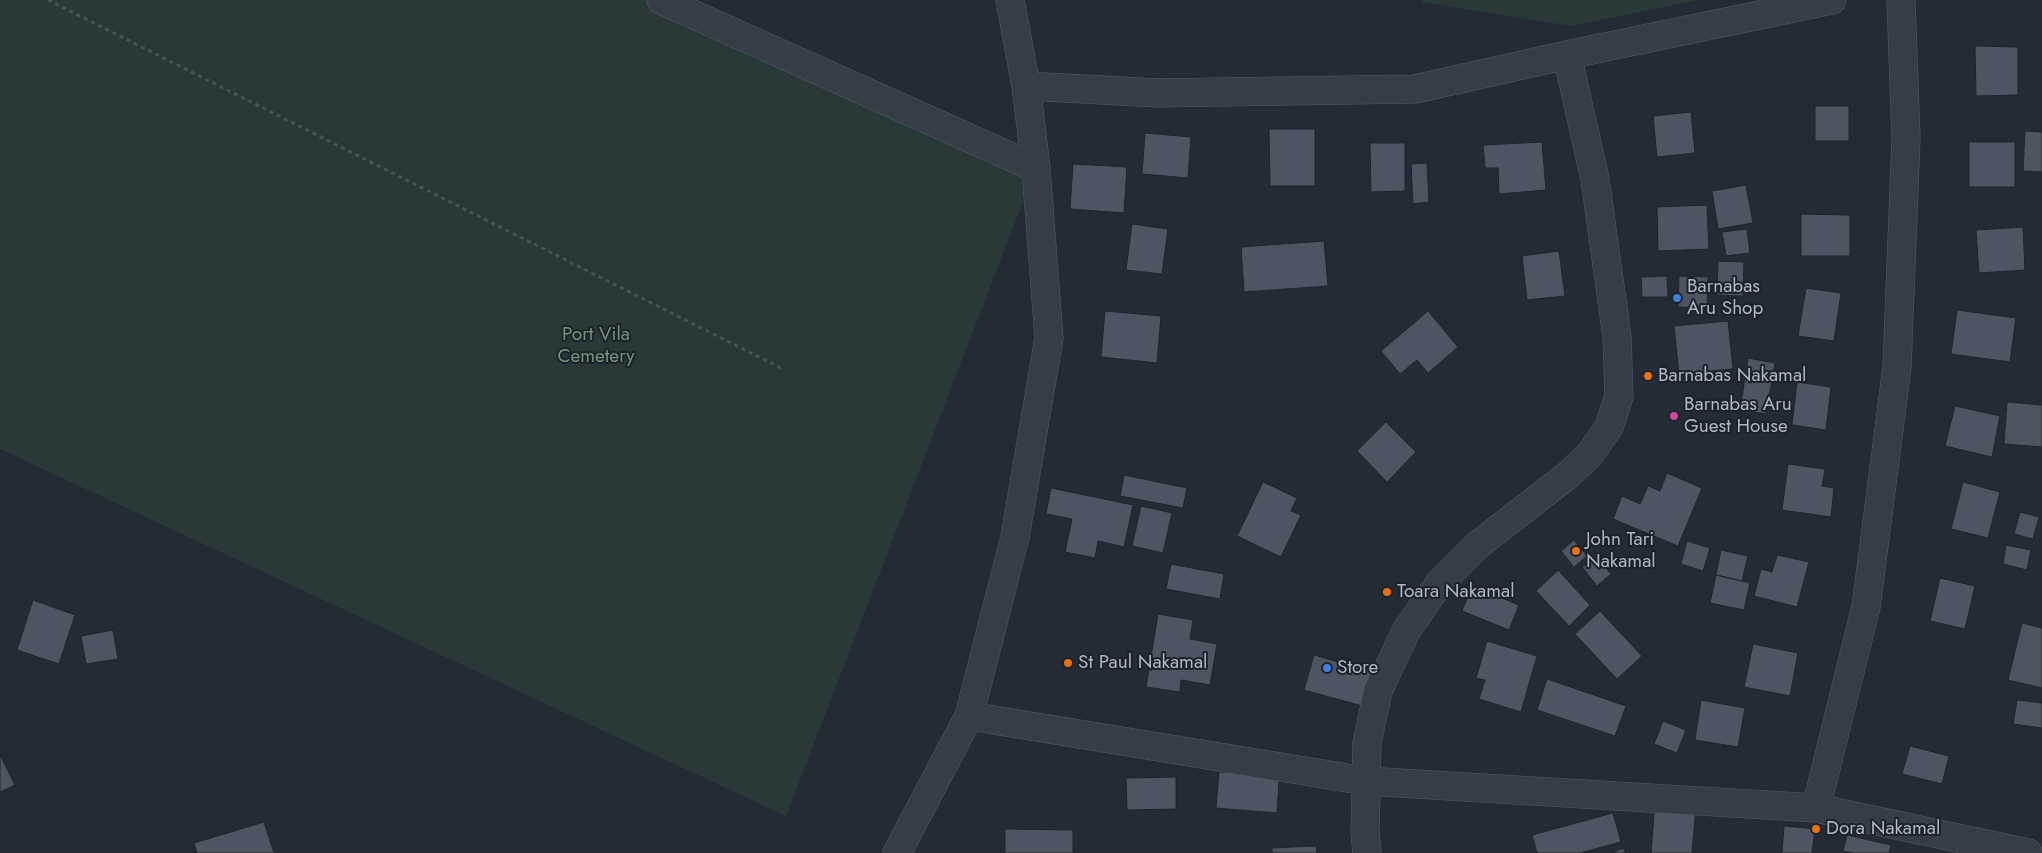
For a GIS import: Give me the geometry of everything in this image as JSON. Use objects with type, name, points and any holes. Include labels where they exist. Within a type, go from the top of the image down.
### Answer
[{"type":"street","points":[[661,0],[1036,168]]},
{"type":"street","points":[[897,853],[970,716],[1014,537],[1048,338],[1036,168],[1026,86],[1010,0]]},
{"type":"street","points":[[1026,86],[1158,92],[1415,89],[1566,55],[1832,0]]},
{"type":"street","points":[[1816,808],[1866,607],[1897,367],[1906,138],[1901,0]]},
{"type":"street","points":[[1367,853],[1365,833],[1367,743],[1378,691],[1406,631],[1438,585],[1479,544],[1568,475],[1590,454],[1609,427],[1619,396],[1617,337],[1595,179],[1566,55]]},
{"type":"street","points":[[970,716],[1366,781],[1816,808],[2028,853]]},
{"type":"path","points":[[48,0],[781,368]]},
{"type":"green space","name":"Port Vila Cemetery","points":[[0,0],[679,0],[1036,168],[786,816],[0,449]]},
{"type":"green space","points":[[1422,0],[1698,0],[1571,26],[1422,2]]},
{"type":"building","points":[[1975,46],[2018,47],[2018,95],[1976,96]]},
{"type":"building","points":[[1815,106],[1849,106],[1849,141],[1815,141]]},
{"type":"building","points":[[1691,112],[1695,153],[1657,157],[1653,116]]},
{"type":"building","points":[[1269,129],[1315,129],[1315,186],[1270,186]]},
{"type":"building","points":[[2025,131],[2042,132],[2042,172],[2023,171]]},
{"type":"building","points":[[1145,133],[1191,137],[1188,178],[1142,174]]},
{"type":"building","points":[[1542,142],[1546,190],[1499,194],[1498,168],[1485,168],[1483,145]]},
{"type":"building","points":[[1969,142],[2015,142],[2015,187],[1969,187]]},
{"type":"building","points":[[1370,143],[1405,143],[1405,191],[1371,192]]},
{"type":"building","points":[[1427,163],[1429,202],[1413,204],[1411,164]]},
{"type":"building","points":[[1073,164],[1127,167],[1124,213],[1070,209]]},
{"type":"building","points":[[1746,185],[1753,223],[1718,229],[1712,191]]},
{"type":"building","points":[[1707,205],[1709,249],[1658,251],[1657,207]]},
{"type":"building","points":[[1801,214],[1850,215],[1850,256],[1801,256]]},
{"type":"building","points":[[1132,224],[1168,229],[1162,274],[1126,270]]},
{"type":"building","points":[[2023,227],[2025,270],[1979,273],[1976,230]]},
{"type":"building","points":[[1747,229],[1750,253],[1726,256],[1722,232]]},
{"type":"building","points":[[1324,241],[1328,286],[1244,292],[1241,247]]},
{"type":"building","points":[[1559,251],[1565,296],[1527,300],[1522,256]]},
{"type":"building","points":[[1718,261],[1744,262],[1743,296],[1717,295]]},
{"type":"building","points":[[1667,276],[1668,297],[1642,297],[1641,277]]},
{"type":"building","points":[[1679,276],[1708,277],[1707,308],[1678,307]]},
{"type":"building","points":[[1806,288],[1841,293],[1834,341],[1798,336]]},
{"type":"building","points":[[1957,310],[2016,318],[2010,362],[1951,354]]},
{"type":"building","points":[[1105,311],[1161,316],[1157,363],[1101,357]]},
{"type":"building","points":[[1428,311],[1458,347],[1428,373],[1417,360],[1400,374],[1381,351]]},
{"type":"building","points":[[1728,321],[1733,369],[1679,374],[1674,326]]},
{"type":"building","points":[[1748,358],[1775,363],[1766,414],[1740,410]]},
{"type":"building","points":[[1797,382],[1831,387],[1826,430],[1792,425]]},
{"type":"building","points":[[2007,402],[2042,405],[2042,447],[2004,444]]},
{"type":"building","points":[[1955,406],[2000,416],[1992,457],[1945,446]]},
{"type":"building","points":[[1386,422],[1416,452],[1387,482],[1357,451]]},
{"type":"building","points":[[1788,464],[1825,469],[1822,486],[1834,488],[1831,517],[1782,510]]},
{"type":"building","points":[[1667,473],[1702,488],[1678,546],[1613,519],[1622,496],[1640,504],[1648,486],[1660,491]]},
{"type":"building","points":[[1124,475],[1187,488],[1183,508],[1120,496]]},
{"type":"building","points":[[1263,482],[1297,498],[1291,511],[1301,515],[1281,557],[1237,536]]},
{"type":"building","points":[[1963,482],[2000,492],[1988,538],[1951,529]]},
{"type":"building","points":[[1051,488],[1133,505],[1124,547],[1098,541],[1095,558],[1065,552],[1072,519],[1046,514]]},
{"type":"building","points":[[1141,506],[1172,513],[1163,553],[1132,546]]},
{"type":"building","points":[[2020,512],[2039,517],[2033,539],[2014,534]]},
{"type":"building","points":[[1574,540],[1587,556],[1574,567],[1561,551]]},
{"type":"building","points":[[1687,541],[1710,548],[1703,571],[1681,564]]},
{"type":"building","points":[[2006,545],[2031,550],[2027,570],[2003,564]]},
{"type":"building","points":[[1721,550],[1748,556],[1742,581],[1716,575]]},
{"type":"building","points":[[1777,555],[1809,562],[1797,607],[1754,596],[1761,569],[1772,572]]},
{"type":"building","points":[[1596,556],[1611,574],[1597,586],[1582,567]]},
{"type":"building","points":[[1171,564],[1224,574],[1220,599],[1166,589]]},
{"type":"building","points":[[1558,570],[1590,605],[1569,626],[1536,591]]},
{"type":"building","points":[[1716,575],[1750,583],[1744,610],[1710,603]]},
{"type":"building","points":[[1940,578],[1975,586],[1965,629],[1930,621]]},
{"type":"building","points":[[1472,586],[1519,605],[1509,630],[1462,611]]},
{"type":"building","points":[[33,600],[75,615],[59,664],[17,650]]},
{"type":"building","points":[[1600,611],[1642,656],[1617,679],[1575,634]]},
{"type":"building","points":[[1158,614],[1193,620],[1190,639],[1217,644],[1210,685],[1181,680],[1180,692],[1146,687]]},
{"type":"building","points":[[2022,623],[2042,628],[2042,688],[2008,680]]},
{"type":"building","points":[[113,630],[118,659],[86,664],[81,636]]},
{"type":"building","points":[[1487,641],[1537,656],[1521,712],[1479,699],[1485,680],[1476,678]]},
{"type":"building","points":[[1753,644],[1798,653],[1790,696],[1744,687]]},
{"type":"building","points":[[1314,655],[1375,672],[1366,707],[1304,690]]},
{"type":"building","points":[[1547,679],[1626,706],[1615,736],[1537,710]]},
{"type":"building","points":[[1701,700],[1745,708],[1738,747],[1695,740]]},
{"type":"building","points":[[2017,700],[2042,703],[2042,728],[2013,724]]},
{"type":"building","points":[[1663,721],[1686,730],[1677,753],[1654,744]]},
{"type":"building","points":[[1910,746],[1949,756],[1942,784],[1902,774]]},
{"type":"building","points":[[0,755],[15,785],[0,792]]},
{"type":"building","points":[[1280,767],[1277,813],[1216,808],[1219,772],[1249,774]]},
{"type":"building","points":[[1176,777],[1176,809],[1127,810],[1126,778]]},
{"type":"building","points":[[1655,802],[1696,807],[1692,853],[1651,853]]},
{"type":"building","points":[[1613,813],[1621,842],[1580,853],[1537,853],[1532,835]]},
{"type":"building","points":[[264,822],[274,853],[197,853],[194,843]]},
{"type":"building","points":[[1784,826],[1815,829],[1812,853],[1782,853]]},
{"type":"building","points":[[1005,829],[1073,830],[1073,853],[1005,853]]},
{"type":"building","points":[[1847,835],[1891,845],[1889,853],[1853,853],[1843,851]]},
{"type":"building","points":[[1316,846],[1317,853],[1272,853],[1272,848]]},
{"type":"building","points":[[1623,848],[1626,853],[1612,853]]},
{"type":"place","name":"Barnabas Aru Shop","points":[[1677,298]]},
{"type":"place","name":"Barnabas Nakamal","points":[[1648,376]]},
{"type":"place","name":"Barnabas Aru Guest House","points":[[1674,416]]},
{"type":"place","name":"John Tari Nakamal","points":[[1576,551]]},
{"type":"place","name":"Toara Nakamal","points":[[1387,592]]},
{"type":"place","name":"St Paul Nakamal","points":[[1068,663]]},
{"type":"place","name":"Store","points":[[1327,668]]},
{"type":"place","name":"Dora Nakamal","points":[[1816,829]]}]
